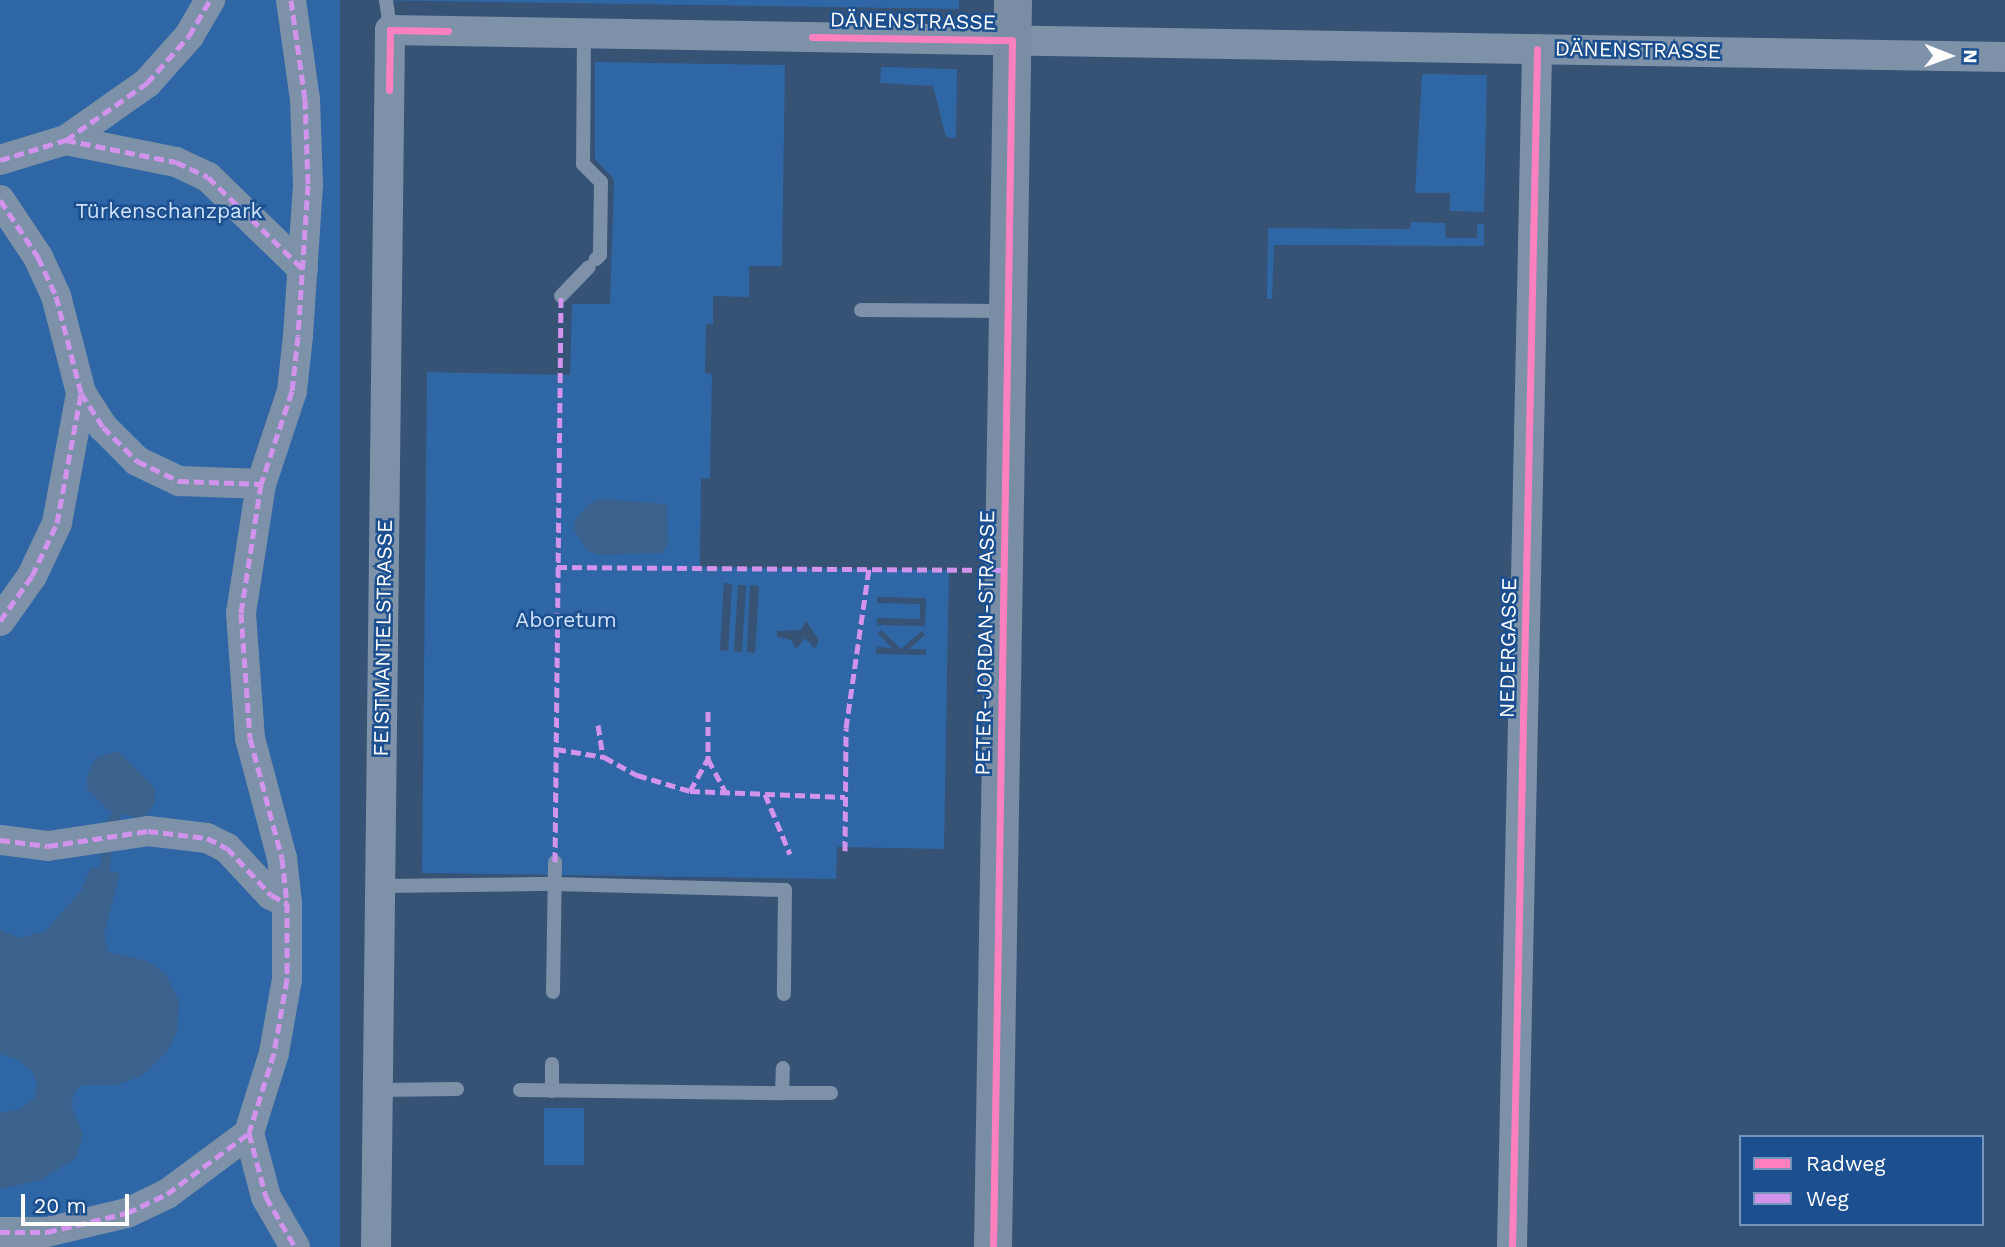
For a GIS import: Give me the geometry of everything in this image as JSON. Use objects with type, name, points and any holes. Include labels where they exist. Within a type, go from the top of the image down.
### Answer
[{"type":"main road","name":"PETER-JORDAN-STRASSE","points":[[993,1247],[1013,0]]},
{"type":"street","points":[[2,159],[66,140],[147,83],[189,36],[210,0]]},
{"type":"street","points":[[291,0],[305,99],[303,269],[292,391],[261,484],[245,570],[243,684],[250,738],[282,858],[287,903],[287,979],[274,1053],[249,1133],[266,1197],[295,1247]]},
{"type":"street","name":"DÄNENSTRASSE","points":[[390,30],[2005,57]]},
{"type":"street","name":"FEISTMANTELSTRASSE","points":[[376,1247],[390,30]]},
{"type":"street","name":"NEDERGASSE","points":[[1512,1247],[1536,49]]},
{"type":"street","points":[[66,140],[176,162],[208,177],[303,269]]},
{"type":"street","points":[[0,201],[19,224],[56,296],[81,393],[103,427],[137,461],[162,474],[206,484],[261,484]]},
{"type":"street","points":[[0,621],[32,576],[57,523],[81,393]]},
{"type":"street","points":[[0,840],[48,846],[84,838],[148,831],[207,838],[227,848],[271,895],[287,903]]},
{"type":"street","points":[[0,1233],[47,1232],[127,1213],[167,1194],[249,1133]]},
{"type":"lane","points":[[386,0],[390,30]]},
{"type":"lane","points":[[561,296],[600,256],[601,182],[583,164],[584,33]]},
{"type":"lane","points":[[861,310],[1007,311]]},
{"type":"lane","points":[[553,992],[555,862]]},
{"type":"lane","points":[[380,886],[554,884],[785,890],[783,994]]},
{"type":"lane","points":[[552,1063],[552,1091]]},
{"type":"lane","points":[[782,1093],[783,1068]]},
{"type":"lane","points":[[378,1090],[457,1089]]},
{"type":"lane","points":[[520,1090],[831,1093]]},
{"type":"green space","name":"Türkenschanzpark","points":[[0,0],[340,0],[340,1247],[0,1247]]},
{"type":"green space","points":[[362,0],[959,0],[959,9]]},
{"type":"green space","name":"Aboretum","points":[[595,62],[785,65],[782,266],[749,266],[749,297],[713,296],[713,324],[706,324],[705,373],[712,374],[710,478],[701,479],[700,567],[949,570],[944,849],[837,847],[836,879],[422,873],[427,372],[570,375],[572,304],[610,304],[614,179],[595,159]],"holes":[[[724,583],[732,584],[728,651],[720,650]],[[738,585],[746,585],[742,652],[734,651]],[[750,585],[759,586],[755,653],[747,652]],[[877,597],[926,598],[925,626],[877,625],[877,618],[920,619],[920,604],[877,603]],[[806,621],[819,640],[815,649],[805,638],[796,649],[791,640],[777,637],[777,631],[801,630]],[[881,630],[901,649],[922,631],[925,635],[909,649],[926,649],[926,655],[876,654],[877,647],[892,648],[878,634]]]},
{"type":"green space","points":[[881,67],[957,69],[956,138],[946,137],[933,86],[880,83]]},
{"type":"green space","points":[[1422,74],[1487,75],[1484,212],[1450,211],[1450,193],[1415,193]]},
{"type":"green space","points":[[1411,222],[1445,223],[1446,238],[1477,238],[1477,224],[1484,224],[1484,246],[1274,245],[1272,299],[1267,299],[1268,228],[1410,229]]},
{"type":"green space","points":[[544,1108],[584,1108],[584,1165],[544,1165]]},
{"type":"shaded area","points":[[600,499],[667,504],[668,542],[663,553],[598,555],[587,550],[574,530],[575,520],[590,503]]},
{"type":"shaded area","points":[[118,751],[155,788],[155,803],[147,815],[138,818],[109,811],[87,789],[87,776],[95,758]]},
{"type":"shaded area","points":[[91,867],[120,873],[104,935],[109,952],[147,961],[165,973],[179,1001],[177,1032],[167,1052],[143,1075],[117,1085],[82,1085],[75,1092],[71,1104],[83,1135],[76,1158],[41,1180],[0,1189],[0,1113],[20,1109],[34,1098],[37,1084],[32,1071],[18,1060],[0,1054],[0,930],[20,938],[45,931],[81,891]]},
{"type":"waterway","points":[[105,869],[108,831],[117,813]]},
{"type":"marked path","points":[[0,160],[66,140],[147,83],[189,36],[210,0]]},
{"type":"marked path","points":[[291,0],[305,99],[308,185],[298,336],[292,391],[261,484],[241,613],[250,738],[282,858],[287,903],[287,979],[274,1053],[249,1133],[266,1197],[295,1247]]},
{"type":"marked path","points":[[66,140],[176,162],[208,177],[303,269]]},
{"type":"marked path","points":[[0,200],[38,257],[56,296],[81,393],[103,427],[137,461],[179,481],[261,484]]},
{"type":"marked path","points":[[555,862],[561,296]]},
{"type":"marked path","points":[[0,621],[32,576],[57,523],[81,393]]},
{"type":"marked path","points":[[557,567],[1003,570]]},
{"type":"marked path","points":[[845,851],[846,728],[869,569]]},
{"type":"marked path","points":[[708,711],[708,759],[726,793]]},
{"type":"marked path","points":[[598,725],[603,757]]},
{"type":"marked path","points":[[556,749],[604,757],[637,775],[690,791],[845,797]]},
{"type":"marked path","points":[[690,791],[708,759]]},
{"type":"marked path","points":[[765,794],[790,854]]},
{"type":"marked path","points":[[0,840],[48,846],[148,831],[207,838],[227,848],[271,895],[287,903]]},
{"type":"marked path","points":[[0,1232],[47,1232],[127,1213],[167,1194],[249,1133]]},
{"type":"cycle path","points":[[389,90],[390,30],[448,31]]},
{"type":"cycle path","points":[[812,37],[1012,40],[993,1247]]},
{"type":"cycle path","points":[[1512,1247],[1537,49]]}]
